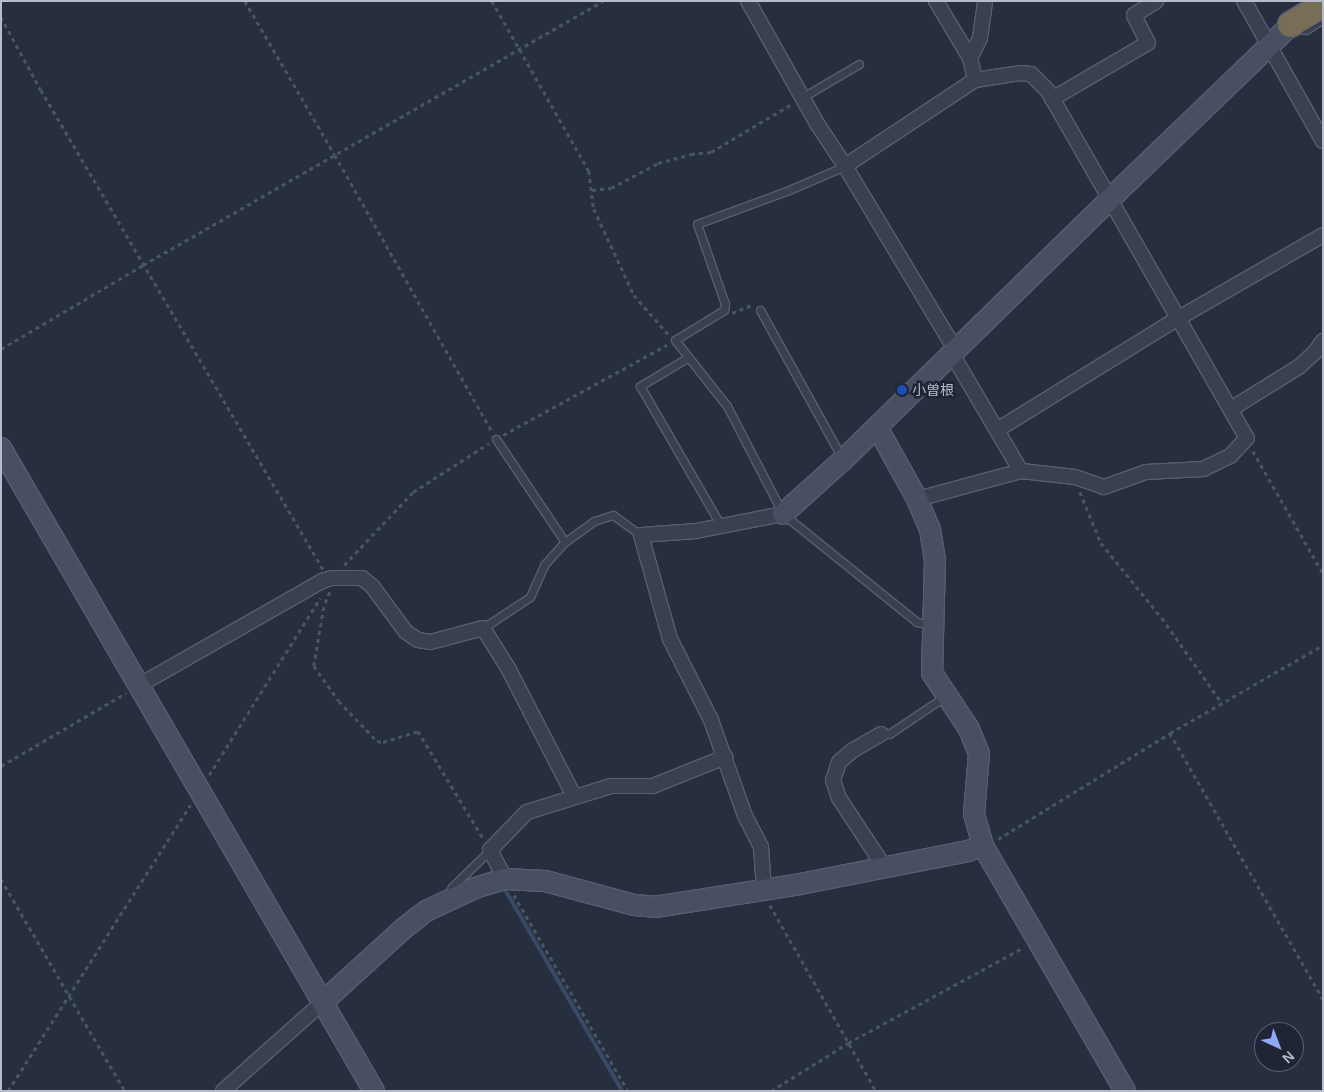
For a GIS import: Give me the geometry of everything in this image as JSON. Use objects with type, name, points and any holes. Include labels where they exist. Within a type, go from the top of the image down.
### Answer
[{"type":"highway","points":[[1290,24],[1318,6]]},
{"type":"street","points":[[748,1],[818,125],[845,166],[894,251],[949,339],[1021,471]]},
{"type":"street","points":[[936,1],[970,58],[975,80]]},
{"type":"street","points":[[970,58],[980,38],[985,1]]},
{"type":"street","points":[[1052,99],[1148,43],[1134,15],[1156,1]]},
{"type":"street","points":[[1244,1],[1323,141]]},
{"type":"street","points":[[764,890],[761,847],[745,816],[711,720],[670,639],[641,535],[696,531],[782,514],[843,460],[955,352],[1108,200],[1290,24]]},
{"type":"street","points":[[845,166],[975,80],[1021,73],[1031,74],[1041,83],[1052,99],[1108,200],[1247,438],[1230,456],[1203,469],[1146,472],[1104,487],[1075,477],[1021,471],[917,499]]},
{"type":"street","points":[[997,430],[1177,319],[1323,235]]},
{"type":"street","points":[[1231,409],[1300,366],[1315,352],[1323,341]]},
{"type":"street","points":[[877,427],[917,499],[930,529],[933,542],[934,626],[932,673],[969,729],[979,754],[974,814],[983,846],[1039,939],[1125,1091]]},
{"type":"street","points":[[1,448],[199,791],[324,1001],[374,1091]]},
{"type":"street","points":[[138,686],[322,581],[332,578],[362,578],[372,586],[406,632],[418,640],[430,642],[482,628],[508,668],[574,796]]},
{"type":"street","points":[[881,734],[853,750],[839,762],[833,780],[839,798],[885,868]]},
{"type":"street","points":[[505,880],[490,850],[527,812],[611,786],[653,786],[725,757]]},
{"type":"street","points":[[223,1091],[402,929],[445,901],[475,888],[505,880],[545,881],[634,905],[655,907],[885,868],[968,851],[983,846]]},
{"type":"lane","points":[[803,97],[859,64]]},
{"type":"lane","points":[[845,166],[789,190],[697,224],[725,304],[724,310],[674,340],[727,406],[782,514],[917,622],[934,626]]},
{"type":"lane","points":[[760,310],[843,460]]},
{"type":"lane","points":[[687,358],[640,386],[721,526]]},
{"type":"lane","points":[[496,438],[565,542]]},
{"type":"lane","points":[[482,628],[530,597],[544,565],[565,542],[594,521],[612,515],[641,535]]},
{"type":"lane","points":[[881,734],[890,734],[946,696]]},
{"type":"lane","points":[[445,901],[452,887],[490,850]]},
{"type":"path","points":[[245,1],[496,438]]},
{"type":"path","points":[[8,1091],[332,578],[413,492],[496,438],[674,340],[634,295],[594,209],[589,171],[492,1]]},
{"type":"path","points":[[1,349],[143,265],[602,1]]},
{"type":"path","points":[[1,17],[143,265],[325,573],[332,578]]},
{"type":"path","points":[[592,190],[611,188],[658,163],[691,154],[710,152],[803,97]]},
{"type":"path","points":[[724,310],[737,313],[754,305],[758,305],[760,310]]},
{"type":"path","points":[[1247,438],[1323,573]]},
{"type":"path","points":[[1075,477],[1102,543],[1162,618],[1222,703]]},
{"type":"path","points":[[332,578],[314,666],[339,701],[378,741],[383,742],[418,731],[490,850]]},
{"type":"path","points":[[983,846],[998,840],[1170,733],[1323,645]]},
{"type":"path","points":[[1,766],[138,686]]},
{"type":"path","points":[[1170,733],[1323,999]]},
{"type":"path","points":[[1,879],[125,1091]]},
{"type":"path","points":[[505,880],[628,1091]]},
{"type":"path","points":[[764,890],[774,914],[876,1091]]},
{"type":"path","points":[[771,1091],[848,1043],[1039,939]]},
{"type":"waterway","points":[[504,888],[622,1091]]},
{"type":"place","name":"小曽根","points":[[902,390]]}]
